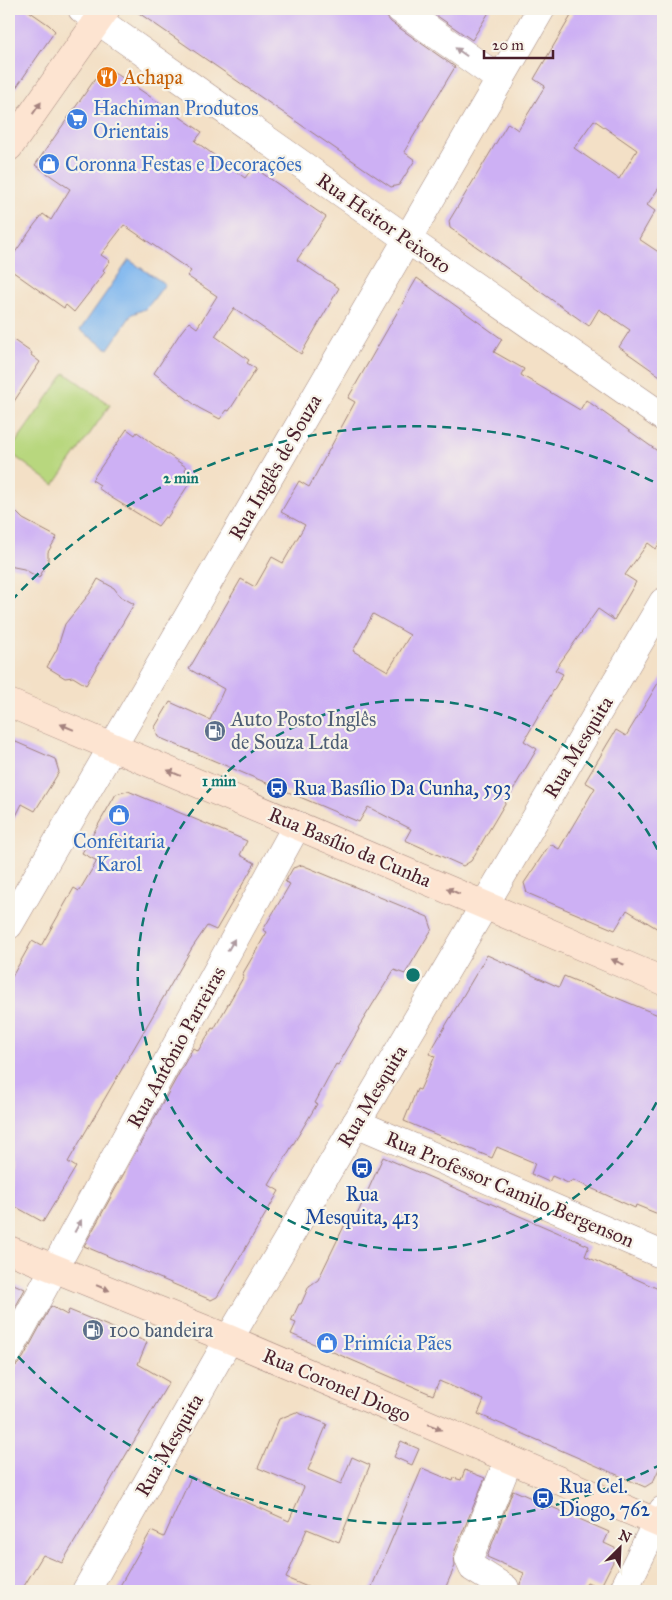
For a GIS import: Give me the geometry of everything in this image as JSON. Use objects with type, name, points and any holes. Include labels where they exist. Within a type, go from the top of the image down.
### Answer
[{"type":"street","points":[[400,9],[501,80]]},
{"type":"street","name":"Rua Inglês de Souza","points":[[9,925],[541,9]]},
{"type":"street","points":[[9,148],[95,12]]},
{"type":"street","name":"Rua Heitor Peixoto","points":[[95,12],[407,239],[663,417]]},
{"type":"street","name":"Rua Mesquita","points":[[86,1591],[229,1339],[663,602]]},
{"type":"street","name":"Rua Basílio da Cunha","points":[[9,703],[663,981]]},
{"type":"street","name":"Rua Antônio Parreiras","points":[[9,1351],[297,825]]},
{"type":"street","name":"Rua Professor Camilo Bergenson","points":[[356,1123],[663,1255]]},
{"type":"street","name":"Rua Coronel Diogo","points":[[9,1250],[229,1339],[509,1459],[661,1519]]},
{"type":"street","points":[[505,1588],[473,1568],[469,1559],[509,1459]]},
{"type":"street","points":[[623,1591],[661,1519]]},
{"type":"green space","points":[[65,373],[110,405],[54,485],[9,452]]},
{"type":"water","points":[[129,260],[165,284],[145,309],[132,314],[108,349],[80,330]]},
{"type":"building","points":[[9,9],[26,9],[55,31],[9,98]]},
{"type":"building","points":[[133,9],[385,9],[386,16],[391,22],[455,67],[404,152],[415,160],[399,185],[391,187]]},
{"type":"building","points":[[427,9],[491,9],[472,40]]},
{"type":"building","points":[[575,9],[656,9],[663,14],[663,182],[647,205],[655,211],[639,239],[663,255],[663,378],[619,347],[630,330],[599,309],[589,326],[450,228],[449,221],[508,123],[518,130],[545,86],[534,79]],"holes":[[[594,120],[637,150],[619,179],[574,148]]]},
{"type":"building","points":[[105,69],[111,70],[202,132],[195,141],[245,178],[253,167],[326,217],[297,260],[339,288],[301,354],[234,308],[215,336],[249,360],[247,363],[256,369],[229,411],[227,410],[220,419],[199,408],[154,373],[189,322],[197,328],[217,296],[187,276],[191,271],[124,225],[101,255],[110,261],[103,270],[105,272],[74,312],[66,305],[64,308],[9,269],[9,261],[35,224],[43,214],[51,220],[70,189],[35,165],[100,72]]},
{"type":"building","points":[[417,278],[502,339],[494,352],[524,369],[521,375],[580,410],[586,400],[663,455],[663,537],[656,549],[648,543],[625,575],[636,582],[614,620],[598,609],[555,670],[563,674],[524,741],[537,749],[471,861],[463,866],[405,840],[411,829],[368,807],[359,822],[158,737],[155,727],[170,702],[210,720],[224,689],[189,669],[241,579],[255,587],[272,557],[283,563],[305,525],[281,512],[299,481],[309,487],[355,402],[348,398]],"holes":[[[373,614],[410,635],[388,671],[353,651]]]},
{"type":"building","points":[[9,337],[32,353],[31,355],[40,362],[9,409]]},
{"type":"building","points":[[127,429],[135,435],[137,432],[186,467],[185,470],[194,476],[167,518],[165,517],[158,526],[112,498],[98,488],[100,485],[92,480]]},
{"type":"building","points":[[9,505],[23,519],[57,537],[48,552],[48,561],[39,578],[24,569],[9,566]]},
{"type":"building","points":[[98,579],[114,588],[120,596],[134,604],[86,685],[73,677],[65,678],[47,667],[57,649],[65,624],[90,593]]},
{"type":"building","points":[[663,675],[663,932],[627,910],[615,930],[527,893],[524,883],[550,844],[559,849],[595,788],[585,782],[608,743],[616,730],[626,736]]},
{"type":"building","points":[[9,739],[55,759],[59,772],[35,811],[22,804],[9,830]]},
{"type":"building","points":[[128,791],[247,841],[240,855],[255,863],[216,930],[207,926],[192,948],[68,1162],[76,1167],[43,1222],[9,1203],[9,982],[32,941],[41,946],[74,888],[79,891],[97,861],[82,853],[116,794]]},
{"type":"building","points":[[302,865],[428,917],[432,929],[405,974],[394,970],[358,1028],[338,1065],[336,1064],[315,1103],[317,1104],[269,1185],[279,1191],[217,1297],[211,1300],[84,1246],[193,1048],[198,1051],[212,1028],[214,1029],[244,976],[242,975],[267,932],[263,930],[290,884],[285,882],[293,868]]},
{"type":"building","points":[[487,955],[559,987],[564,976],[663,1017],[663,1216],[636,1205],[635,1208],[573,1180],[568,1183],[552,1176],[549,1182],[531,1174],[535,1163],[497,1147],[492,1158],[404,1121],[417,1089],[420,1090],[435,1056],[429,1054]]},
{"type":"building","points":[[383,1157],[589,1246],[585,1256],[663,1291],[663,1460],[653,1482],[645,1487],[478,1414],[484,1400],[439,1381],[433,1395],[291,1334],[296,1323],[291,1321],[299,1304],[301,1304],[309,1286],[318,1280],[348,1218],[350,1219],[351,1216],[356,1217]]},
{"type":"building","points":[[9,1282],[25,1289],[9,1319]]},
{"type":"building","points":[[51,1306],[67,1315],[69,1310],[147,1342],[138,1364],[169,1382],[62,1563],[43,1555],[21,1591],[9,1591],[9,1367],[17,1365],[23,1358]]},
{"type":"building","points":[[296,1412],[327,1424],[308,1470],[341,1484],[352,1457],[370,1465],[339,1542],[307,1529],[286,1578],[317,1591],[117,1591],[151,1531],[164,1537],[191,1477],[289,1521],[304,1487],[258,1468],[279,1419]]},
{"type":"building","points":[[401,1441],[419,1449],[412,1465],[394,1457]]},
{"type":"building","points":[[422,1468],[453,1481],[454,1478],[461,1480],[465,1470],[485,1478],[454,1553],[455,1566],[444,1591],[370,1591]]},
{"type":"building","points":[[513,1490],[609,1532],[604,1543],[619,1550],[600,1588],[587,1582],[583,1591],[520,1591],[520,1584],[524,1573],[487,1557]]},
{"type":"place","name":"Achapa","points":[[107,77]]},
{"type":"place","name":"Hachiman Produtos Orientais","points":[[77,119]]},
{"type":"place","name":"Coronna Festas e Decorações","points":[[49,164]]},
{"type":"place","name":"Auto Posto Inglês de Souza Ltda","points":[[215,731]]},
{"type":"place","name":"Rua Basílio Da Cunha, 593","points":[[277,788]]},
{"type":"place","name":"Confeitaria Karol","points":[[119,815]]},
{"type":"place","name":"Rua Mesquita, 413","points":[[362,1168]]},
{"type":"place","name":"100 bandeira","points":[[93,1330]]},
{"type":"place","name":"Primícia Pães","points":[[327,1343]]},
{"type":"place","name":"Rua Cel. Diogo, 762","points":[[543,1498]]}]
